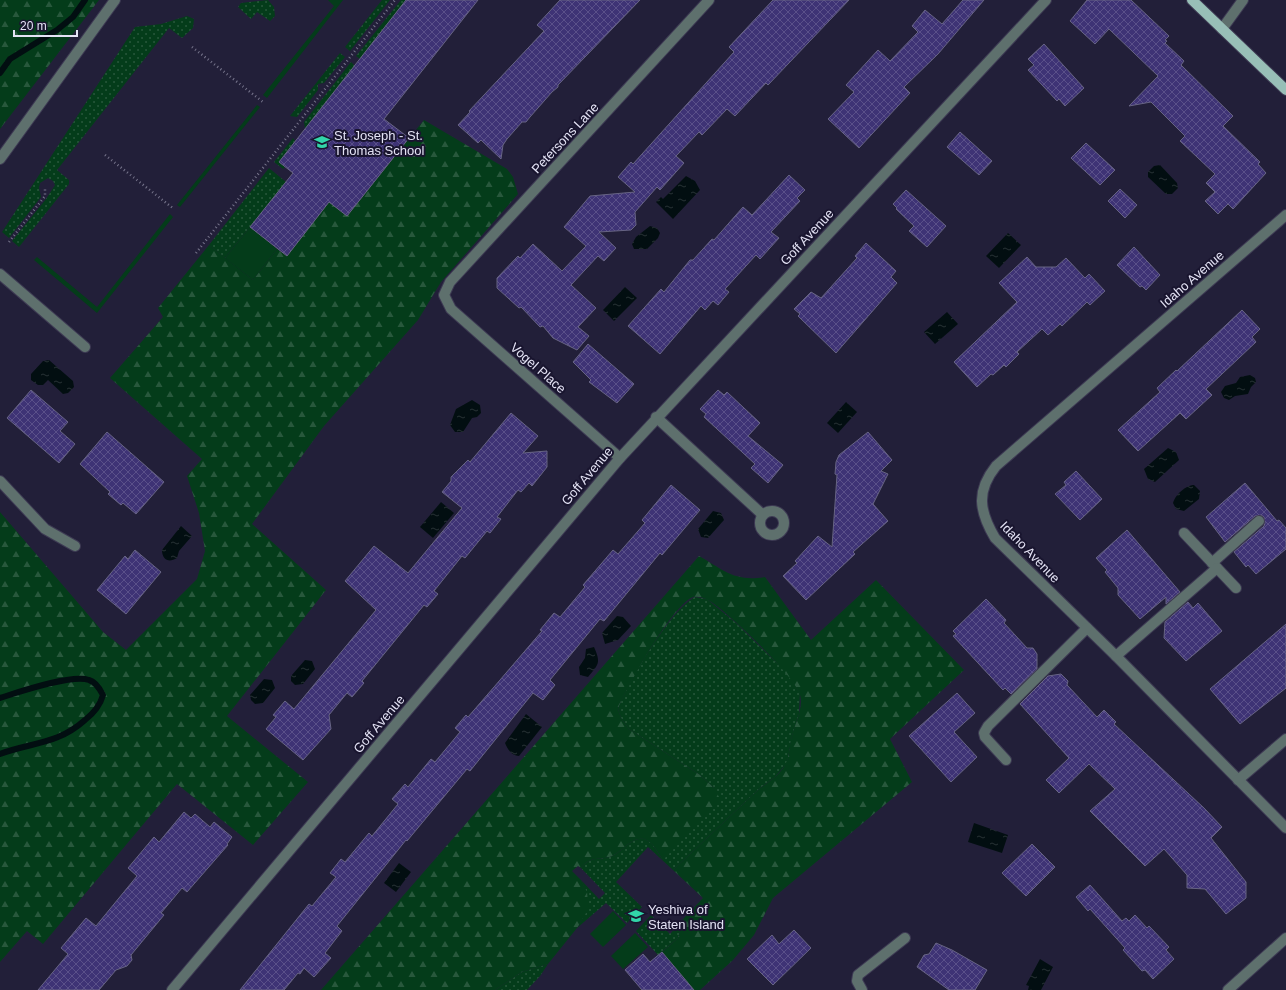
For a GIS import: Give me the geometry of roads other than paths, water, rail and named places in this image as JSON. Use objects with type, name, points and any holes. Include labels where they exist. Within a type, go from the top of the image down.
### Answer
[{"type":"main road","points":[[1192,0],[1286,90]]},
{"type":"street","points":[[0,159],[116,0]]},
{"type":"street","name":"Petersons Lane","points":[[444,295],[450,282],[709,0]]},
{"type":"street","name":"Goff Avenue","points":[[172,990],[656,417],[1046,0]]},
{"type":"street","points":[[1222,29],[1243,0]]},
{"type":"street","name":"Idaho Avenue","points":[[1286,215],[996,466],[988,477],[983,488],[982,512],[986,524],[995,538],[1116,656],[1286,828]]},
{"type":"street","points":[[0,274],[85,347]]},
{"type":"street","name":"Vogel Place","points":[[444,295],[451,309],[620,458]]},
{"type":"street","points":[[656,417],[763,515]]},
{"type":"street","points":[[0,481],[45,529],[75,546]]},
{"type":"street","points":[[1116,656],[1215,566],[1259,521]]},
{"type":"street","points":[[1184,533],[1236,588]]},
{"type":"street","points":[[1006,760],[985,737],[984,733],[988,726],[1087,628]]},
{"type":"street","points":[[1238,780],[1286,739]]},
{"type":"street","points":[[862,990],[857,981],[858,975],[905,938]]},
{"type":"street","points":[[1228,990],[1286,938]]},
{"type":"water","points":[[1160,165],[1177,183],[1178,188],[1172,194],[1166,194],[1148,177],[1148,172],[1154,166]]},
{"type":"water","points":[[686,176],[695,181],[700,190],[673,219],[656,202],[661,197],[663,199]]},
{"type":"water","points":[[650,226],[657,228],[660,233],[658,238],[647,249],[634,249],[632,244],[636,237]]},
{"type":"water","points":[[1008,233],[1021,245],[999,268],[986,256]]},
{"type":"water","points":[[625,287],[637,298],[614,321],[603,310]]},
{"type":"water","points":[[947,312],[958,324],[935,344],[924,332]]},
{"type":"water","points":[[49,360],[73,381],[74,387],[68,393],[63,394],[48,380],[43,385],[38,385],[31,380],[31,374],[43,361]]},
{"type":"water","points":[[1250,375],[1255,378],[1256,382],[1251,387],[1248,394],[1235,396],[1229,400],[1224,398],[1221,392],[1225,386],[1236,383],[1240,377]]},
{"type":"water","points":[[472,400],[480,405],[481,413],[477,417],[472,418],[463,432],[455,432],[450,425],[456,409]]},
{"type":"water","points":[[846,402],[857,412],[838,433],[827,423]]},
{"type":"water","points":[[1168,448],[1176,452],[1179,460],[1155,482],[1148,479],[1144,469]]},
{"type":"water","points":[[1194,485],[1200,491],[1199,499],[1184,511],[1176,509],[1173,503],[1176,497],[1184,489]]},
{"type":"water","points":[[441,502],[454,513],[433,538],[420,527]]},
{"type":"water","points":[[713,511],[721,513],[724,520],[708,538],[701,537],[698,529]]},
{"type":"water","points":[[181,526],[192,536],[179,551],[177,558],[174,560],[166,560],[163,556],[162,550]]},
{"type":"water","points":[[617,616],[623,617],[631,626],[618,640],[605,644],[602,633]]},
{"type":"water","points":[[594,647],[598,657],[597,666],[588,677],[580,675],[579,667],[585,658],[586,649]]},
{"type":"water","points":[[305,660],[312,661],[315,669],[303,684],[295,685],[291,681],[291,676]]},
{"type":"water","points":[[264,679],[272,680],[275,688],[263,703],[255,704],[251,700],[250,695]]},
{"type":"water","points":[[526,714],[542,727],[519,756],[514,755],[507,748],[505,743]]},
{"type":"water","points":[[974,823],[1008,835],[1002,853],[968,842]]},
{"type":"water","points":[[399,863],[411,872],[396,892],[384,883]]},
{"type":"water","points":[[1040,959],[1053,967],[1041,990],[1028,990],[1029,986],[1026,985]]},
{"type":"waterway","points":[[0,73],[10,59],[57,30],[73,17],[85,0]]},
{"type":"waterway","points":[[0,698],[45,684],[70,679],[81,679],[94,682],[103,695],[98,706],[91,715],[75,728],[54,739],[0,754]]},
{"type":"place","name":"St. Joseph - St. Thomas School","points":[[322,142]]},
{"type":"place","name":"Yeshiva of Staten Island","points":[[636,916]]}]
